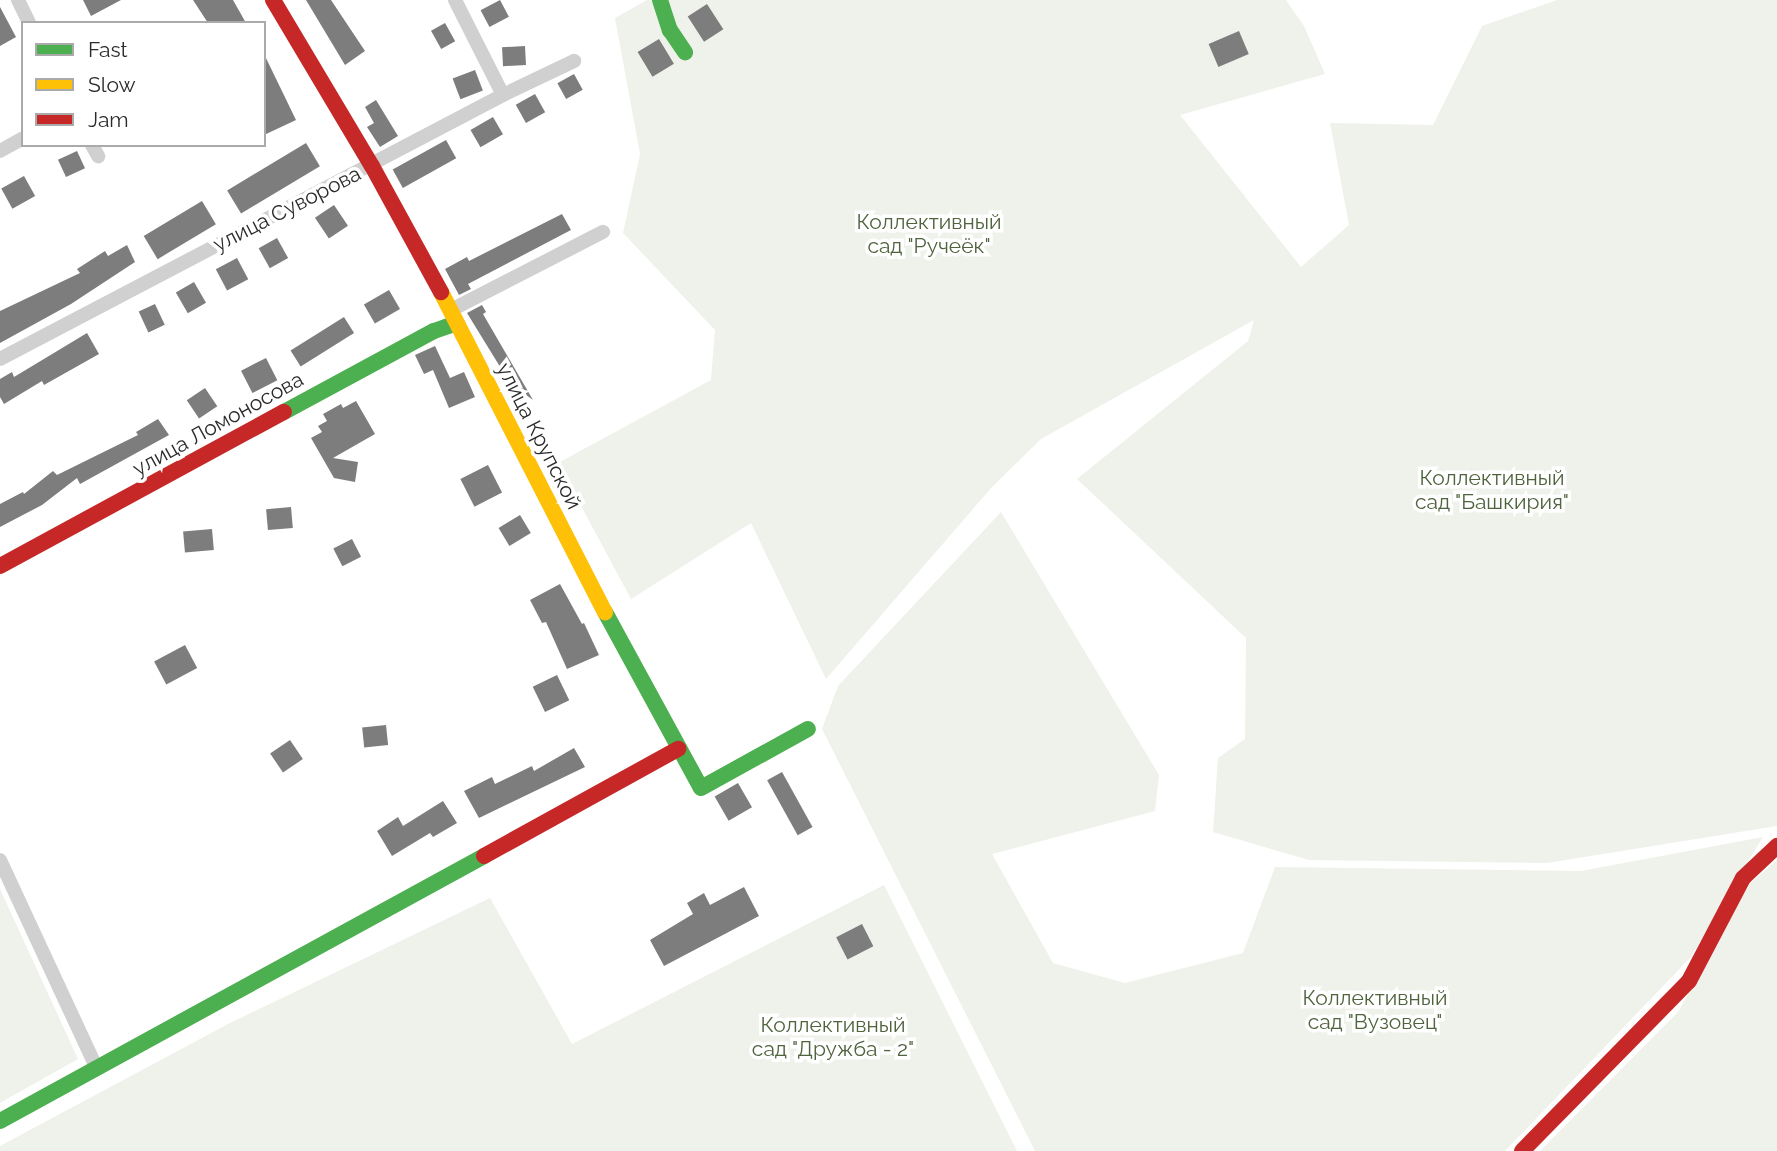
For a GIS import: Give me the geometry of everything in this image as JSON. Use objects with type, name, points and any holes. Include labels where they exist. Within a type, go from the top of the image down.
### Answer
[{"type":"street","points":[[18,0],[28,21]]},
{"type":"street","name":"улица Крупской","points":[[273,0],[372,166],[454,316],[678,749],[701,788],[808,729]]},
{"type":"street","points":[[455,0],[503,95]]},
{"type":"street","points":[[660,0],[670,30],[685,52]]},
{"type":"street","name":"улица Суворова","points":[[0,359],[503,95],[574,61]]},
{"type":"street","points":[[0,151],[21,139]]},
{"type":"street","name":"улица Ломоносова","points":[[0,566],[434,331],[454,316],[603,232]]},
{"type":"street","points":[[0,1121],[678,749]]},
{"type":"street","points":[[1522,1151],[1689,981],[1743,878],[1777,846]]},
{"type":"street","points":[[0,860],[96,1067]]},
{"type":"green space","points":[[647,0],[1286,0],[1304,26],[1325,74],[1180,115],[1301,267],[1349,225],[1330,123],[1433,125],[1482,26],[1557,0],[1777,0],[1777,826],[1547,863],[1309,860],[1213,832],[1218,758],[1245,739],[1246,638],[1077,479],[1248,341],[1254,320],[1041,439],[992,487],[826,679],[751,523],[631,599],[558,463],[711,380],[715,330],[623,233],[640,154],[615,18]]},
{"type":"green space","name":"Коллективный сад \"Вузовец\"","points":[[1001,512],[1159,775],[1155,811],[992,854],[1053,963],[1125,983],[1243,953],[1275,867],[1581,871],[1763,837],[1690,958],[1505,1151],[1035,1151],[822,729],[838,686]]},
{"type":"green space","points":[[1777,860],[1777,1151],[1540,1151],[1678,1012],[1749,884]]},
{"type":"green space","name":"Коллективный сад \"Дружба - 2\"","points":[[884,885],[1017,1151],[0,1151],[0,1146],[228,1024],[490,898],[572,1044]]},
{"type":"green space","points":[[0,889],[78,1059],[0,1103]]},
{"type":"building","points":[[83,0],[121,0],[91,16]]},
{"type":"building","points":[[193,0],[233,0],[245,21],[207,21]]},
{"type":"building","points":[[306,0],[331,0],[365,51],[345,65]]},
{"type":"building","points":[[500,0],[509,17],[489,27],[481,10]]},
{"type":"building","points":[[707,4],[723,29],[704,42],[688,17]]},
{"type":"building","points":[[0,7],[16,37],[0,46]]},
{"type":"building","points":[[445,23],[455,41],[441,49],[431,31]]},
{"type":"building","points":[[1239,31],[1249,54],[1218,67],[1209,44]]},
{"type":"building","points":[[659,39],[674,64],[653,77],[638,52]]},
{"type":"building","points":[[525,46],[526,65],[503,66],[502,47]]},
{"type":"building","points":[[266,58],[296,120],[266,134]]},
{"type":"building","points":[[475,70],[483,91],[460,99],[453,79]]},
{"type":"building","points":[[574,74],[583,90],[566,99],[557,83]]},
{"type":"building","points":[[535,94],[545,112],[526,123],[516,105]]},
{"type":"building","points":[[376,100],[398,136],[380,147],[367,127],[374,123],[365,107]]},
{"type":"building","points":[[493,117],[503,134],[480,147],[470,130]]},
{"type":"building","points":[[446,140],[456,158],[403,188],[393,170]]},
{"type":"building","points":[[306,143],[320,166],[241,214],[227,190]]},
{"type":"building","points":[[77,151],[85,168],[66,177],[58,160]]},
{"type":"building","points":[[24,176],[35,196],[12,209],[1,189]]},
{"type":"building","points":[[202,201],[216,224],[158,259],[144,236]]},
{"type":"building","points":[[334,205],[348,226],[329,239],[315,218]]},
{"type":"building","points":[[562,214],[571,230],[468,284],[471,289],[459,295],[445,269],[467,257],[469,261]]},
{"type":"building","points":[[277,238],[288,258],[270,268],[259,248]]},
{"type":"building","points":[[127,245],[135,262],[71,304],[0,343],[0,311],[80,273],[77,269],[105,251],[108,256]]},
{"type":"building","points":[[237,258],[248,279],[227,290],[216,269]]},
{"type":"building","points":[[194,282],[206,303],[188,313],[176,292]]},
{"type":"building","points":[[389,290],[400,309],[375,324],[364,304]]},
{"type":"building","points":[[155,304],[165,325],[148,332],[139,312]]},
{"type":"building","points":[[482,305],[486,312],[483,314],[533,400],[510,383],[467,313]]},
{"type":"building","points":[[344,317],[354,333],[301,366],[291,350]]},
{"type":"building","points":[[87,333],[99,354],[44,385],[42,381],[4,404],[0,397],[0,379],[12,372],[14,377]]},
{"type":"building","points":[[435,346],[450,378],[464,372],[475,397],[449,408],[433,370],[424,374],[415,355]]},
{"type":"building","points":[[266,358],[277,380],[252,393],[241,371]]},
{"type":"building","points":[[205,388],[217,406],[199,419],[187,400]]},
{"type":"building","points":[[356,401],[375,434],[333,458],[358,462],[355,482],[334,478],[311,438],[322,432],[318,426],[327,421],[323,414],[341,404],[343,408]]},
{"type":"building","points":[[158,419],[169,435],[80,484],[77,478],[42,505],[0,527],[0,504],[23,492],[24,494],[53,471],[57,475],[138,435],[136,432]]},
{"type":"building","points":[[488,465],[502,493],[474,507],[460,479]]},
{"type":"building","points":[[291,507],[293,528],[268,530],[266,509]]},
{"type":"building","points":[[520,515],[531,533],[509,546],[499,528]]},
{"type":"building","points":[[212,529],[214,550],[185,552],[183,532]]},
{"type":"building","points":[[352,539],[361,557],[342,566],[333,549]]},
{"type":"building","points":[[560,584],[582,624],[584,623],[599,655],[567,669],[546,622],[542,623],[530,600]]},
{"type":"building","points":[[185,645],[197,668],[166,684],[154,661]]},
{"type":"building","points":[[557,675],[569,700],[545,712],[533,687]]},
{"type":"building","points":[[386,725],[388,745],[364,747],[362,728]]},
{"type":"building","points":[[290,740],[303,759],[283,772],[270,753]]},
{"type":"building","points":[[574,748],[585,767],[479,818],[464,791],[492,777],[495,784],[532,766],[534,771]]},
{"type":"building","points":[[782,772],[813,827],[798,835],[767,780]]},
{"type":"building","points":[[738,783],[752,807],[729,821],[715,796]]},
{"type":"building","points":[[443,801],[457,823],[433,837],[430,833],[392,856],[377,831],[398,817],[403,826]]},
{"type":"building","points":[[744,887],[759,916],[664,966],[650,940],[693,914],[687,903],[704,893],[710,905]]},
{"type":"building","points":[[862,924],[873,946],[848,959],[836,937]]},
{"type":"traffic: fast","points":[[660,0],[670,30],[685,52]]},
{"type":"traffic: fast","points":[[284,412],[434,331],[457,323]]},
{"type":"traffic: fast","points":[[605,612],[701,788],[808,729]]},
{"type":"traffic: fast","points":[[0,1121],[484,856]]},
{"type":"traffic: slow","points":[[441,292],[605,612]]},
{"type":"traffic: jam","points":[[273,0],[372,166],[441,292]]},
{"type":"traffic: jam","points":[[0,566],[284,412]]},
{"type":"traffic: jam","points":[[484,856],[678,749]]},
{"type":"traffic: jam","points":[[1522,1151],[1689,981],[1743,878],[1777,846]]},
{"type":"park label","name":"Коллективный сад \"Ручеёк\"","points":[[929,234]]},
{"type":"park label","name":"Коллективный сад \"Башкирия\"","points":[[1492,490]]}]
